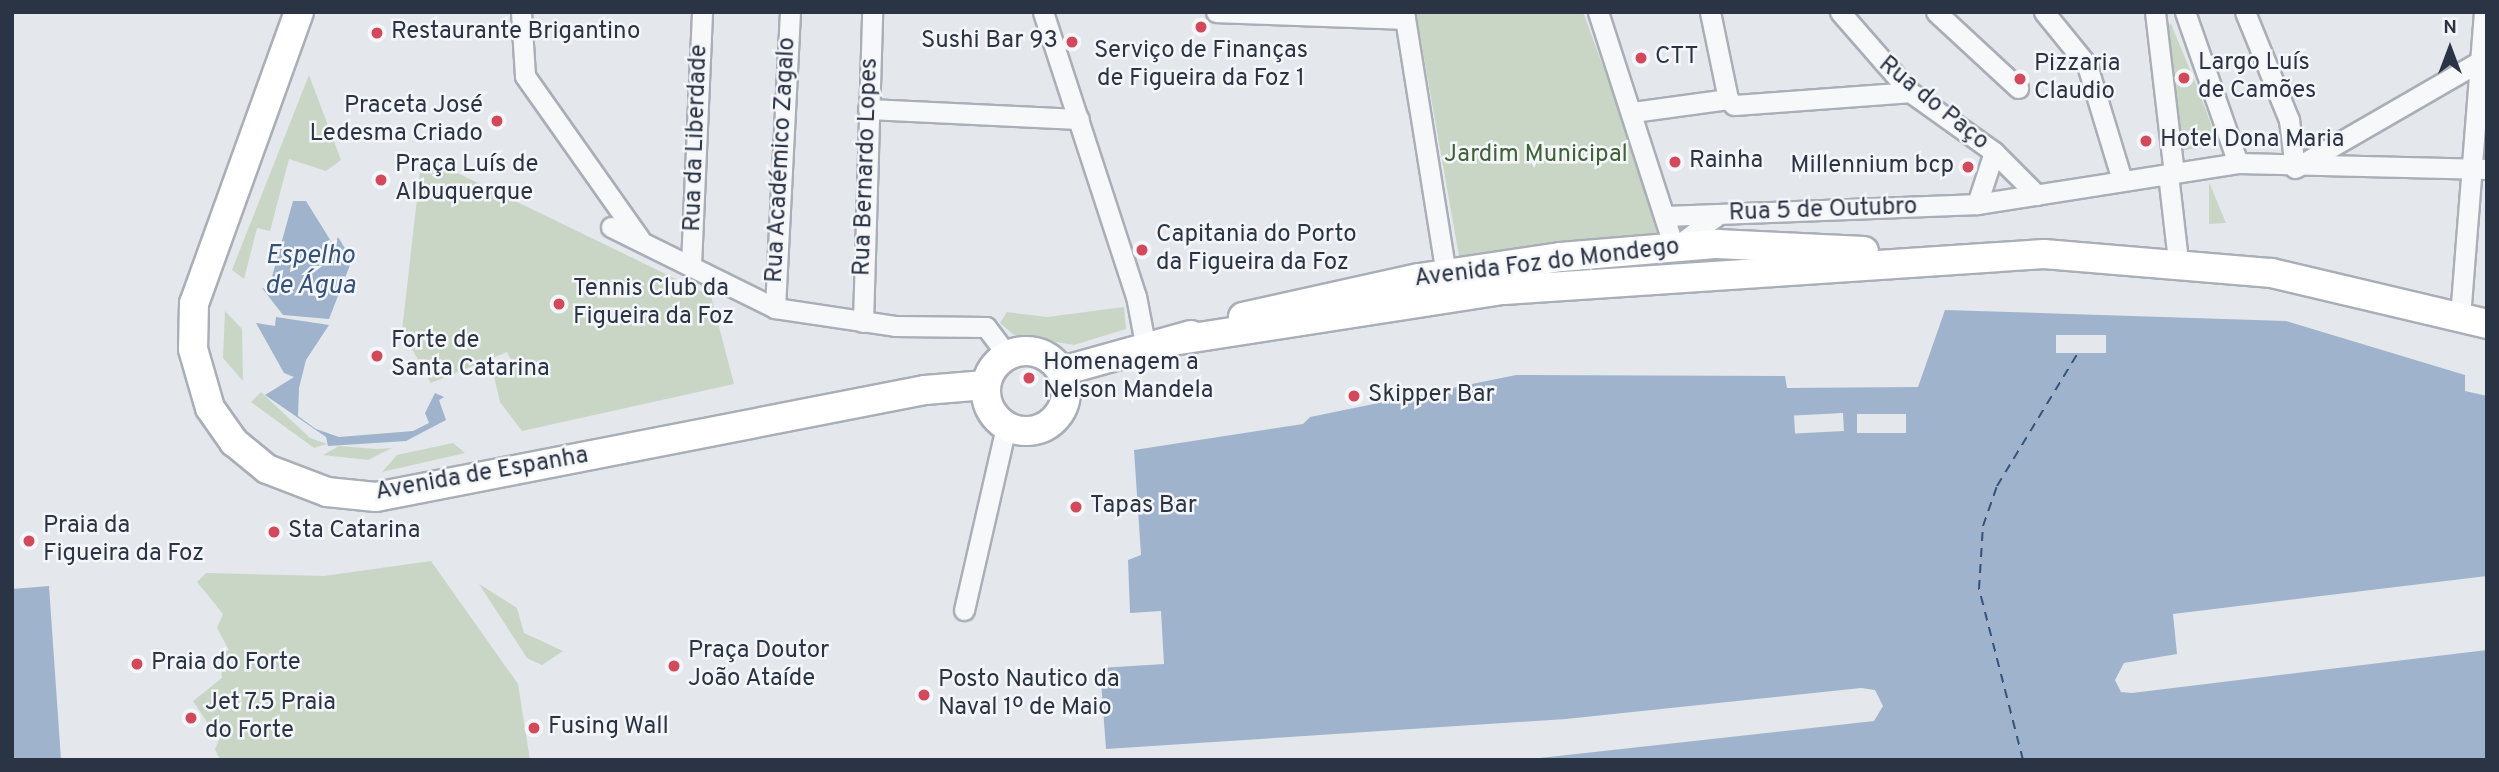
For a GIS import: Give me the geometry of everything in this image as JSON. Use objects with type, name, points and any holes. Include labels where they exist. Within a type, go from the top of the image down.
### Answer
[{"type":"main road","name":"Avenida de Espanha","points":[[299,12],[194,303],[193,348],[210,408],[234,442],[267,469],[327,492],[376,498],[935,388],[986,385]]},
{"type":"main road","name":"Avenida Foz do Mondego","points":[[1062,371],[1305,301],[1453,285],[1674,248],[1779,243],[1929,257],[2178,261],[2272,273],[2473,321]]},
{"type":"main road","points":[[1647,276],[1674,248]]},
{"type":"main road","name":"Avenida Foz do Mondego","points":[[1453,285],[1771,273],[1929,257]]},
{"type":"main road","points":[[1043,354],[1062,371],[1067,395],[1055,420],[1033,431],[1006,426],[990,410],[986,385],[1007,355],[1043,354]]},
{"type":"street","points":[[521,12],[525,76],[643,243]]},
{"type":"street","name":"Rua da Liberdade","points":[[691,265],[702,12]]},
{"type":"street","name":"Rua Académico Zagalo","points":[[775,308],[790,12]]},
{"type":"street","name":"Rua Bernardo Lopes","points":[[863,322],[872,12]]},
{"type":"street","points":[[1043,12],[1136,296],[1159,345]]},
{"type":"street","points":[[1216,12],[1404,16],[1453,285]]},
{"type":"street","points":[[1598,12],[1668,216],[1674,248],[1718,215]]},
{"type":"street","points":[[1710,12],[1731,102]]},
{"type":"street","name":"Rua do Paço","points":[[1839,12],[1910,92],[1994,152],[1977,204]]},
{"type":"street","points":[[1936,12],[2018,89]]},
{"type":"street","points":[[2044,12],[2087,65],[2122,180]]},
{"type":"street","points":[[2155,12],[2178,261]]},
{"type":"street","points":[[2185,12],[2238,163]]},
{"type":"street","points":[[2245,12],[2289,120],[2295,168],[2482,60]]},
{"type":"street","points":[[2473,321],[2484,12]]},
{"type":"street","points":[[1633,112],[1731,102],[1910,92]]},
{"type":"street","points":[[868,109],[1079,119]]},
{"type":"street","points":[[1994,152],[2037,195]]},
{"type":"street","name":"Rua 5 de Outubro","points":[[1668,216],[1977,204],[2238,163],[2295,168],[2480,169]]},
{"type":"street","points":[[611,227],[775,308],[863,322],[986,327],[1007,355]]},
{"type":"street","points":[[964,610],[1006,426]]},
{"type":"green space","name":"Jardim Municipal","points":[[1416,12],[1583,12],[1662,226],[1655,242],[1460,262]]},
{"type":"green space","points":[[2171,24],[2218,144],[2180,151],[2165,26]]},
{"type":"green space","points":[[309,75],[341,160],[326,171],[289,159],[270,231],[257,228],[244,279],[232,270]]},
{"type":"green space","name":"Tennis Club da Figueira da Foz","points":[[437,163],[711,296],[734,384],[522,431],[500,402],[494,376],[513,364],[507,352],[431,383],[402,331],[420,172]]},
{"type":"green space","points":[[2209,182],[2226,223],[2209,224]]},
{"type":"green space","points":[[1124,307],[1126,329],[1074,345],[1014,335],[1000,323],[1007,312],[1047,317]]},
{"type":"green space","points":[[225,311],[242,329],[243,381],[223,358]]},
{"type":"green space","points":[[261,392],[310,438],[327,444],[314,448],[251,402]]},
{"type":"green space","points":[[453,443],[465,453],[382,472],[397,455]]},
{"type":"green space","points":[[339,446],[392,448],[368,460],[323,455]]},
{"type":"green space","points":[[431,561],[518,684],[530,760],[220,760],[215,749],[222,733],[211,728],[193,701],[222,678],[220,655],[229,650],[217,628],[223,614],[197,582],[206,573],[324,576]]},
{"type":"green space","points":[[479,584],[517,608],[524,633],[563,651],[542,665],[527,658]]},
{"type":"water","name":"Espelho de Água","points":[[293,201],[306,201],[334,246],[338,237],[352,260],[329,319],[283,315],[262,288],[280,294],[270,284]]},
{"type":"water","points":[[1945,310],[2286,321],[2465,375],[2465,391],[2487,396],[2487,576],[2173,614],[2177,654],[2124,663],[2115,680],[2121,692],[2132,693],[2487,650],[2487,760],[1522,760],[1874,721],[1883,706],[1875,690],[1861,688],[1566,719],[1106,749],[1100,668],[1164,664],[1161,611],[1130,613],[1128,560],[1141,555],[1134,450],[1303,424],[1310,417],[1516,375],[1785,376],[1787,388],[1918,387]]},
{"type":"water","name":"Espelho de Água","points":[[276,317],[329,325],[306,360],[299,388],[298,416],[316,429],[339,437],[413,431],[429,423],[425,413],[435,393],[444,397],[439,400],[446,420],[406,441],[328,446],[326,437],[265,395],[294,377],[284,373],[256,323],[275,326]]},
{"type":"water","points":[[49,586],[61,760],[12,760],[12,589]]},
{"type":"pier","points":[[2056,335],[2106,335],[2106,353],[2056,353]]},
{"type":"pier","points":[[1843,413],[1844,431],[1795,434],[1794,416]]},
{"type":"pier","points":[[1857,414],[1906,414],[1906,433],[1857,433]]},
{"type":"ferry route","points":[[2023,760],[1979,589],[1983,526],[1997,486],[2078,353]]},
{"type":"place","name":"Serviço de Finanças de Figueira da Foz 1","points":[[1201,27]]},
{"type":"place","name":"Restaurante Brigantino","points":[[377,33]]},
{"type":"place","name":"Sushi Bar 93","points":[[1072,42]]},
{"type":"place","name":"CTT","points":[[1641,58]]},
{"type":"place","name":"Largo Luís de Camões","points":[[2184,78]]},
{"type":"place","name":"Pizzaria Claudio","points":[[2020,79]]},
{"type":"place","name":"Praceta José Ledesma Criado","points":[[497,121]]},
{"type":"place","name":"Hotel Dona Maria","points":[[2146,141]]},
{"type":"place","name":"Rainha","points":[[1675,162]]},
{"type":"place","name":"Millennium bcp","points":[[1968,167]]},
{"type":"place","name":"Praça Luís de Albuquerque","points":[[381,180]]},
{"type":"place","name":"Capitania do Porto da Figueira da Foz","points":[[1142,250]]},
{"type":"place","name":"Tennis Club da Figueira da Foz","points":[[559,304]]},
{"type":"place","name":"Forte de Santa Catarina","points":[[377,356]]},
{"type":"place","name":"Homenagem a Nelson Mandela","points":[[1029,378]]},
{"type":"place","name":"Skipper Bar","points":[[1354,396]]},
{"type":"place","name":"Tapas Bar","points":[[1076,507]]},
{"type":"place","name":"Sta Catarina","points":[[274,532]]},
{"type":"place","name":"Praia da Figueira da Foz","points":[[29,541]]},
{"type":"place","name":"Praia do Forte","points":[[137,664]]},
{"type":"place","name":"Praça Doutor João Ataíde","points":[[674,666]]},
{"type":"place","name":"Posto Nautico da Naval 1º de Maio","points":[[924,695]]},
{"type":"place","name":"Jet 7.5 Praia do Forte","points":[[191,718]]},
{"type":"place","name":"Fusing Wall","points":[[534,728]]}]
